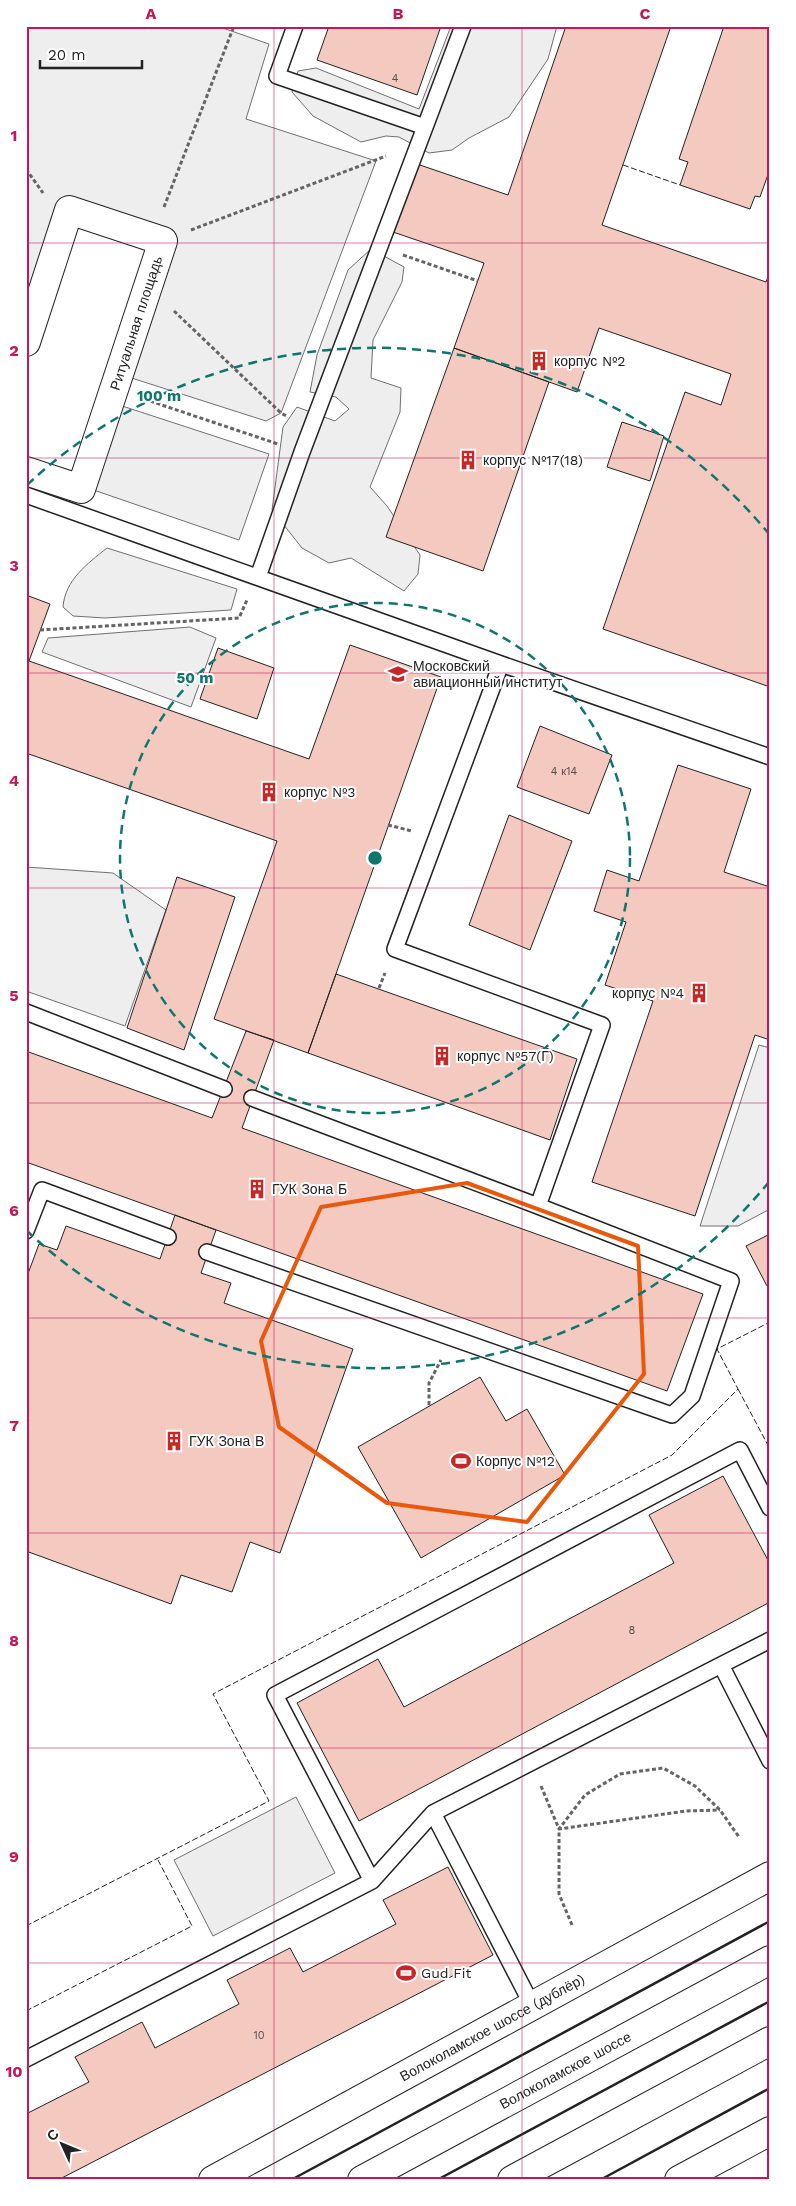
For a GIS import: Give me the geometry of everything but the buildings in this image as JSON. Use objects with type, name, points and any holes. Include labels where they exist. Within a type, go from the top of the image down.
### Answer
[{"type":"main road","name":"Ритуальная площадь","points":[[26,342],[69,210],[157,240],[148,286],[81,489],[26,471]]},
{"type":"main road","name":"Волоколамское шоссе (дублёр)","points":[[213,2180],[770,1876]]},
{"type":"main road","name":"Волоколамское шоссе","points":[[362,2180],[770,1960]]},
{"type":"main road","points":[[512,2180],[770,2041]]},
{"type":"main road","points":[[679,2180],[770,2131]]},
{"type":"lane","points":[[295,26],[277,76],[425,127]]},
{"type":"lane","points":[[258,577],[310,429],[464,26]]},
{"type":"lane","points":[[26,495],[501,664],[770,757]]},
{"type":"lane","points":[[501,664],[395,949],[602,1025],[538,1206]]},
{"type":"lane","points":[[26,1012],[224,1089]]},
{"type":"lane","points":[[207,1252],[672,1415],[692,1396],[731,1281],[252,1098]]},
{"type":"lane","points":[[26,1231],[42,1190],[168,1237]]},
{"type":"lane","points":[[372,1881],[275,1695],[740,1450],[770,1508]]},
{"type":"lane","points":[[26,2059],[372,1881],[433,1813],[532,1764],[770,1640]]},
{"type":"lane","points":[[721,1666],[770,1761]]},
{"type":"lane","points":[[433,1813],[532,2005]]},
{"type":"path","points":[[157,240],[234,26]]},
{"type":"path","points":[[157,240],[417,143],[425,127]]},
{"type":"path","points":[[379,247],[478,281]]},
{"type":"path","points":[[148,286],[281,413],[310,429]]},
{"type":"path","points":[[114,389],[302,452]]},
{"type":"path","points":[[40,630],[239,618],[258,577]]},
{"type":"path","points":[[429,1406],[429,1383],[452,1337]]},
{"type":"path","points":[[532,1764],[559,1829],[559,1894],[572,1924]]},
{"type":"path","points":[[559,1829],[586,1795],[620,1774],[663,1768],[695,1786],[720,1810],[740,1836]]},
{"type":"path","points":[[559,1829],[686,1811],[720,1810]]},
{"type":"highlighted area","points":[[467,1183],[638,1246],[644,1374],[527,1522],[387,1503],[279,1427],[261,1341],[321,1207]]},
{"type":"shaded area","points":[[26,26],[217,26],[269,44],[246,119],[376,161],[281,413],[266,421],[119,374],[162,242],[69,211],[26,341]]},
{"type":"shaded area","points":[[451,26],[557,26],[548,59],[509,117],[469,138],[452,150],[429,153],[399,137],[386,136],[361,142],[313,116],[292,92],[298,71],[316,68],[419,109]]},
{"type":"shaded area","points":[[371,249],[404,267],[402,282],[373,340],[371,378],[401,388],[400,412],[370,487],[387,506],[420,555],[418,574],[404,591],[351,558],[329,563],[302,548],[272,510],[283,427],[297,407],[335,421],[349,409],[336,397],[310,392],[317,355],[348,270]]},
{"type":"shaded area","points":[[110,402],[269,454],[239,540],[82,486]]},
{"type":"shaded area","points":[[107,548],[237,589],[231,610],[105,618],[73,616],[63,607],[68,589],[78,573]]},
{"type":"shaded area","points":[[190,627],[216,638],[191,707],[42,652],[48,638]]},
{"type":"shaded area","points":[[26,867],[113,873],[166,910],[125,1026],[26,991]]},
{"type":"shaded area","points":[[759,1045],[770,1048],[770,1209],[738,1226],[700,1226]]},
{"type":"shaded area","points":[[296,1797],[335,1873],[213,1936],[174,1860]]},
{"type":"fence","points":[[623,165],[680,185]]},
{"type":"fence","points":[[26,1926],[269,1801],[213,1694],[672,1455],[738,1389],[717,1349],[770,1322]]},
{"type":"fence","points":[[738,1389],[770,1449]]},
{"type":"fence","points":[[26,2011],[192,1926],[157,1858]]},
{"type":"wall","points":[[291,2180],[770,1921]]},
{"type":"wall","points":[[437,2180],[770,2001]]},
{"type":"wall","points":[[600,2180],[770,2088]]},
{"type":"place","name":"корпус №2","points":[[539,361]]},
{"type":"place","name":"корпус №17(18)","points":[[468,460]]},
{"type":"place","name":"Московский авиационный институт","points":[[398,674]]},
{"type":"place","name":"корпус №3","points":[[269,792]]},
{"type":"place","name":"корпус №4","points":[[699,993]]},
{"type":"place","name":"корпус №57(Г)","points":[[442,1056]]},
{"type":"place","name":"ГУК Зона Б","points":[[257,1189]]},
{"type":"place","name":"ГУК Зона В","points":[[174,1441]]},
{"type":"place","name":"Корпус №12","points":[[461,1461]]},
{"type":"place","name":"Gud Fit","points":[[406,1973]]}]
